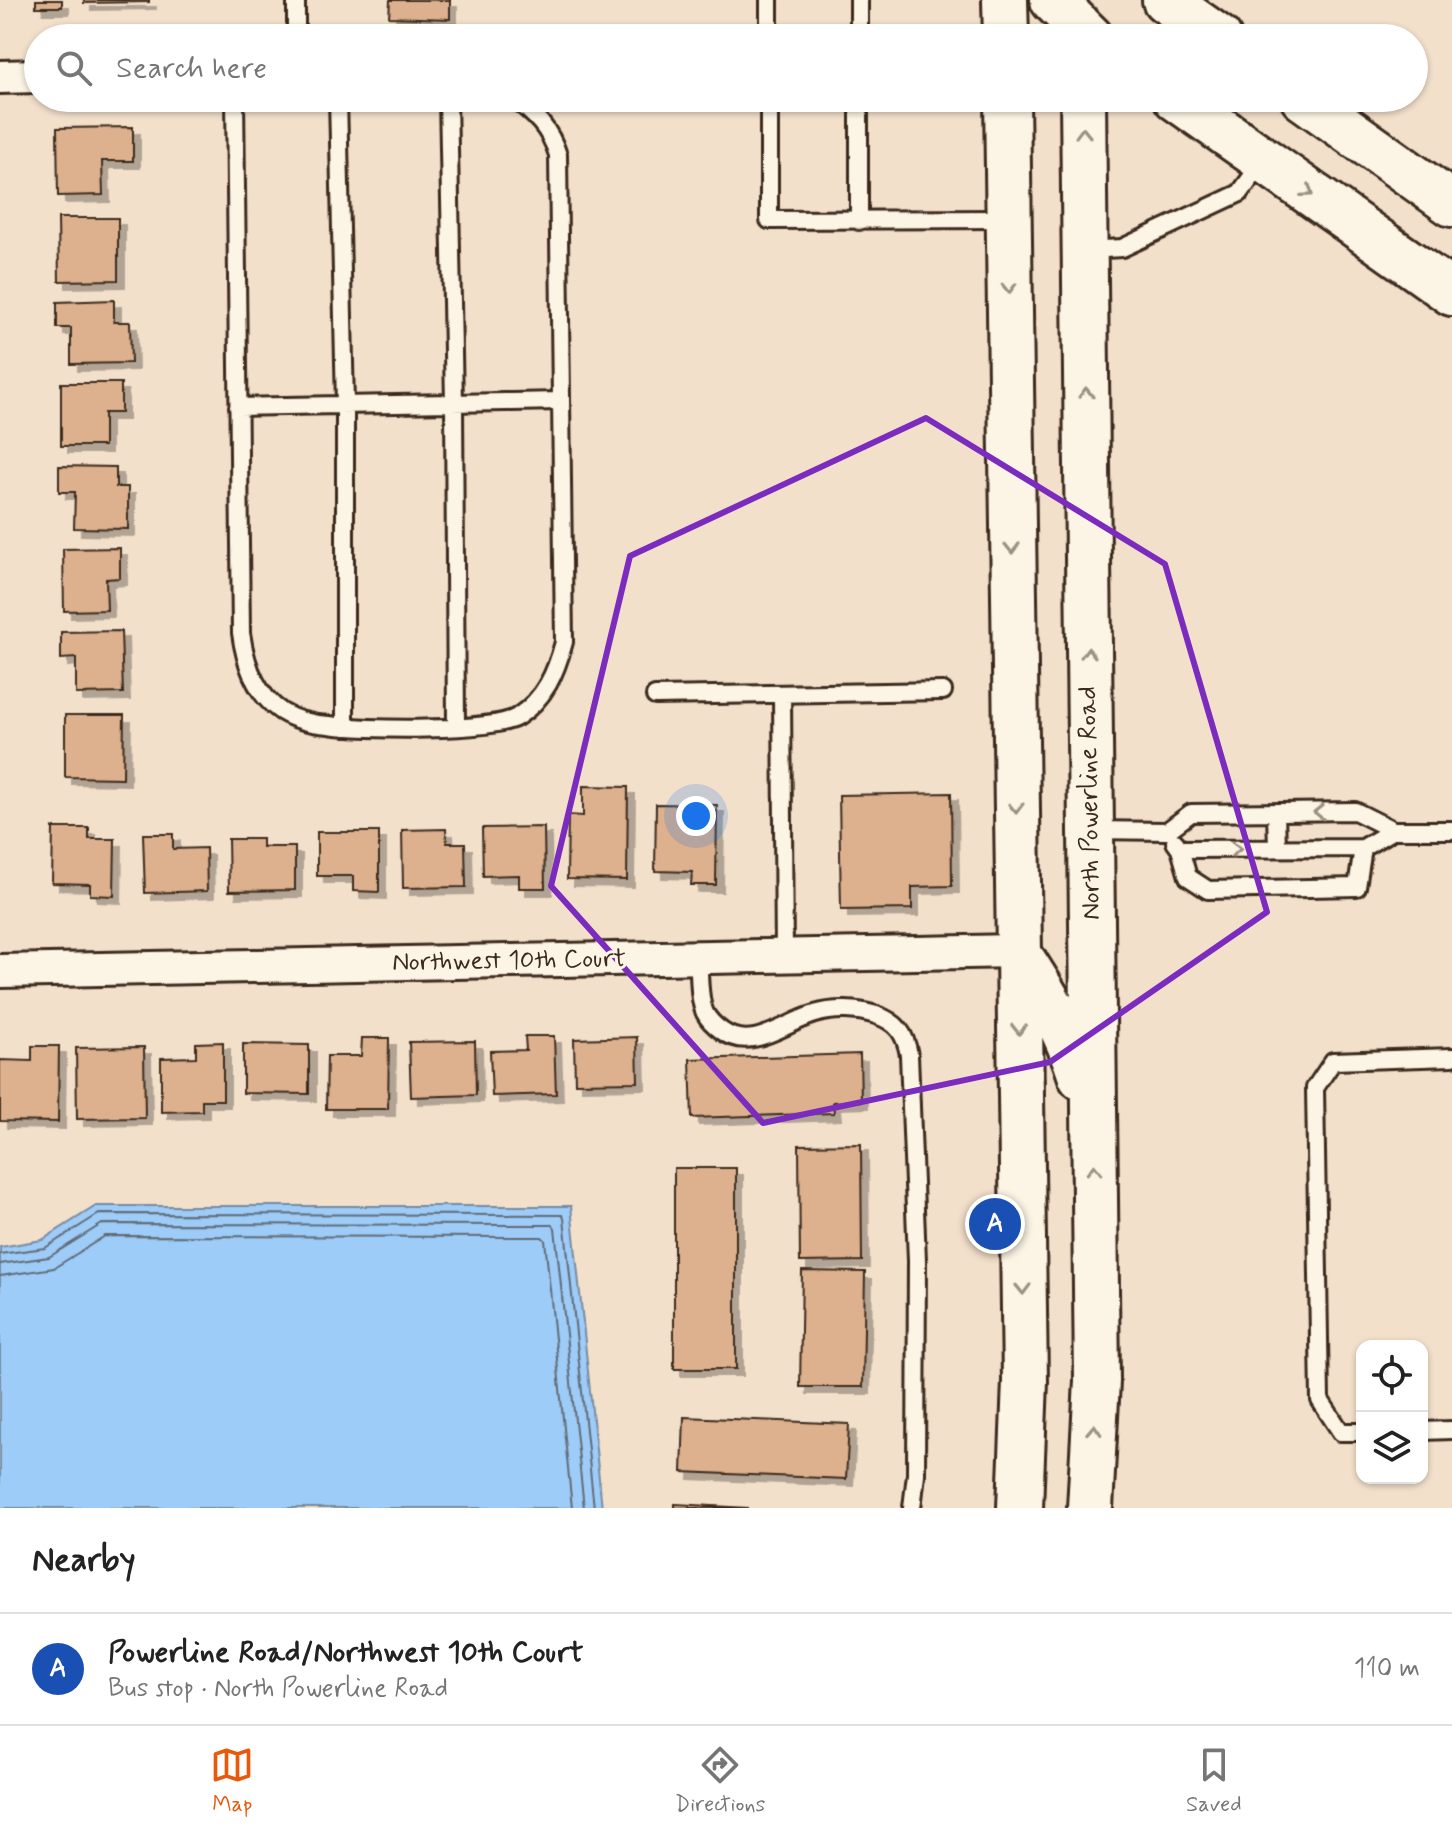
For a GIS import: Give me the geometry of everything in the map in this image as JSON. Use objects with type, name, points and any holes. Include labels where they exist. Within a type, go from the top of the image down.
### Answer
[{"type":"main road","points":[[1005,0],[1006,24]]},
{"type":"main road","points":[[1053,0],[1081,24]]},
{"type":"main road","points":[[1165,0],[1199,24]]},
{"type":"main road","points":[[1007,112],[1025,1381],[1020,1508]]},
{"type":"main road","name":"North Powerline Road","points":[[1083,112],[1097,1381],[1090,1508]]},
{"type":"main road","points":[[1196,112],[1452,293]]},
{"type":"main road","points":[[1323,112],[1452,204]]},
{"type":"main road","points":[[1017,951],[1050,1000],[1069,1036],[1093,1113]]},
{"type":"street","points":[[0,77],[24,76]]},
{"type":"street","name":"Northwest 10th Court","points":[[0,971],[1017,951]]},
{"type":"lane","points":[[296,0],[296,24]]},
{"type":"lane","points":[[859,0],[859,24]]},
{"type":"lane","points":[[766,2],[768,24]]},
{"type":"lane","points":[[235,112],[241,633],[246,661],[268,700],[283,713],[325,725],[345,727],[492,725],[514,719],[529,708],[553,679],[564,642],[558,155],[548,130],[531,112]]},
{"type":"lane","points":[[338,112],[345,405],[345,727]]},
{"type":"lane","points":[[448,112],[456,726]]},
{"type":"lane","points":[[769,112],[769,220],[1008,219]]},
{"type":"lane","points":[[859,112],[859,221]]},
{"type":"lane","points":[[1084,250],[1122,248],[1240,193],[1264,160]]},
{"type":"lane","points":[[238,407],[561,401]]},
{"type":"lane","points":[[655,696],[943,691]]},
{"type":"lane","points":[[782,694],[784,956]]},
{"type":"lane","points":[[1090,830],[1167,831],[1191,813],[1355,811],[1393,830],[1452,830]]},
{"type":"lane","points":[[1276,813],[1277,848]]},
{"type":"lane","points":[[1180,849],[1363,848],[1393,830]]},
{"type":"lane","points":[[1167,831],[1180,849],[1188,877],[1208,890],[1357,887],[1363,848]]},
{"type":"lane","points":[[698,958],[704,1012],[712,1024],[728,1035],[745,1039],[764,1036],[818,1013],[840,1010],[887,1019],[899,1027],[906,1041],[917,1261],[916,1474],[912,1508]]},
{"type":"lane","points":[[1356,1432],[1341,1432],[1320,1400],[1315,1088],[1333,1061],[1452,1057]]},
{"type":"lane","points":[[1428,1431],[1452,1430]]},
{"type":"highlighted area","points":[[926,418],[1165,564],[1267,912],[1050,1062],[763,1123],[551,886],[630,556]]},
{"type":"water","points":[[96,1206],[571,1206],[602,1508],[0,1508],[0,1247],[42,1240]]},
{"type":"building","points":[[36,0],[62,0],[62,7],[36,7]]},
{"type":"building","points":[[84,0],[149,0],[149,2],[84,3]]},
{"type":"building","points":[[390,0],[450,0],[450,19],[389,17]]},
{"type":"building","points":[[133,127],[133,161],[102,161],[103,195],[58,196],[57,128]]},
{"type":"building","points":[[58,218],[118,218],[118,280],[59,281]]},
{"type":"building","points":[[114,300],[114,322],[130,322],[131,363],[71,364],[71,328],[57,328],[57,302]]},
{"type":"building","points":[[61,383],[121,383],[121,413],[104,413],[104,446],[61,446]]},
{"type":"building","points":[[59,466],[116,467],[116,487],[128,487],[128,529],[74,528],[75,492],[59,492]]},
{"type":"building","points":[[120,548],[120,578],[106,579],[107,610],[64,611],[63,549]]},
{"type":"building","points":[[121,631],[123,693],[76,694],[76,658],[61,659],[61,632]]},
{"type":"building","points":[[65,715],[124,715],[123,778],[65,777]]},
{"type":"building","points":[[583,786],[628,787],[627,880],[567,879],[568,815],[583,816]]},
{"type":"building","points":[[951,793],[952,886],[912,887],[912,909],[841,910],[839,795]]},
{"type":"building","points":[[656,804],[717,805],[716,885],[691,885],[692,872],[655,871]]},
{"type":"building","points":[[544,827],[545,888],[519,888],[519,875],[483,876],[482,828]]},
{"type":"building","points":[[53,828],[89,828],[89,839],[115,839],[114,896],[90,895],[90,884],[52,883]]},
{"type":"building","points":[[446,829],[447,843],[465,843],[466,887],[403,888],[402,830]]},
{"type":"building","points":[[317,832],[379,832],[379,892],[353,891],[353,876],[317,876]]},
{"type":"building","points":[[143,834],[173,834],[173,849],[206,848],[207,891],[145,893]]},
{"type":"building","points":[[228,839],[262,839],[262,847],[295,847],[295,890],[229,891]]},
{"type":"building","points":[[525,1036],[554,1036],[556,1094],[492,1096],[490,1051],[526,1050]]},
{"type":"building","points":[[637,1037],[638,1082],[575,1083],[574,1039]]},
{"type":"building","points":[[362,1038],[389,1038],[388,1109],[326,1109],[327,1056],[361,1056]]},
{"type":"building","points":[[475,1041],[476,1095],[411,1097],[409,1042]]},
{"type":"building","points":[[223,1042],[223,1100],[202,1100],[202,1111],[161,1112],[161,1058],[196,1057],[196,1043]]},
{"type":"building","points":[[243,1044],[309,1045],[309,1094],[243,1093]]},
{"type":"building","points":[[32,1046],[59,1046],[58,1122],[0,1121],[0,1060],[32,1061]]},
{"type":"building","points":[[144,1047],[145,1118],[77,1119],[76,1048]]},
{"type":"building","points":[[860,1054],[861,1101],[833,1102],[834,1113],[692,1118],[690,1059]]},
{"type":"building","points":[[861,1144],[862,1261],[800,1262],[799,1145]]},
{"type":"building","points":[[674,1168],[736,1168],[736,1369],[674,1369]]},
{"type":"building","points":[[802,1271],[865,1272],[863,1387],[800,1387]]},
{"type":"building","points":[[684,1417],[849,1424],[846,1479],[682,1472]]},
{"type":"building","points":[[675,1504],[749,1508],[675,1508]]},
{"type":"place","name":"Powerline Road/Northwest 10th Court","points":[[995,1224]]}]
